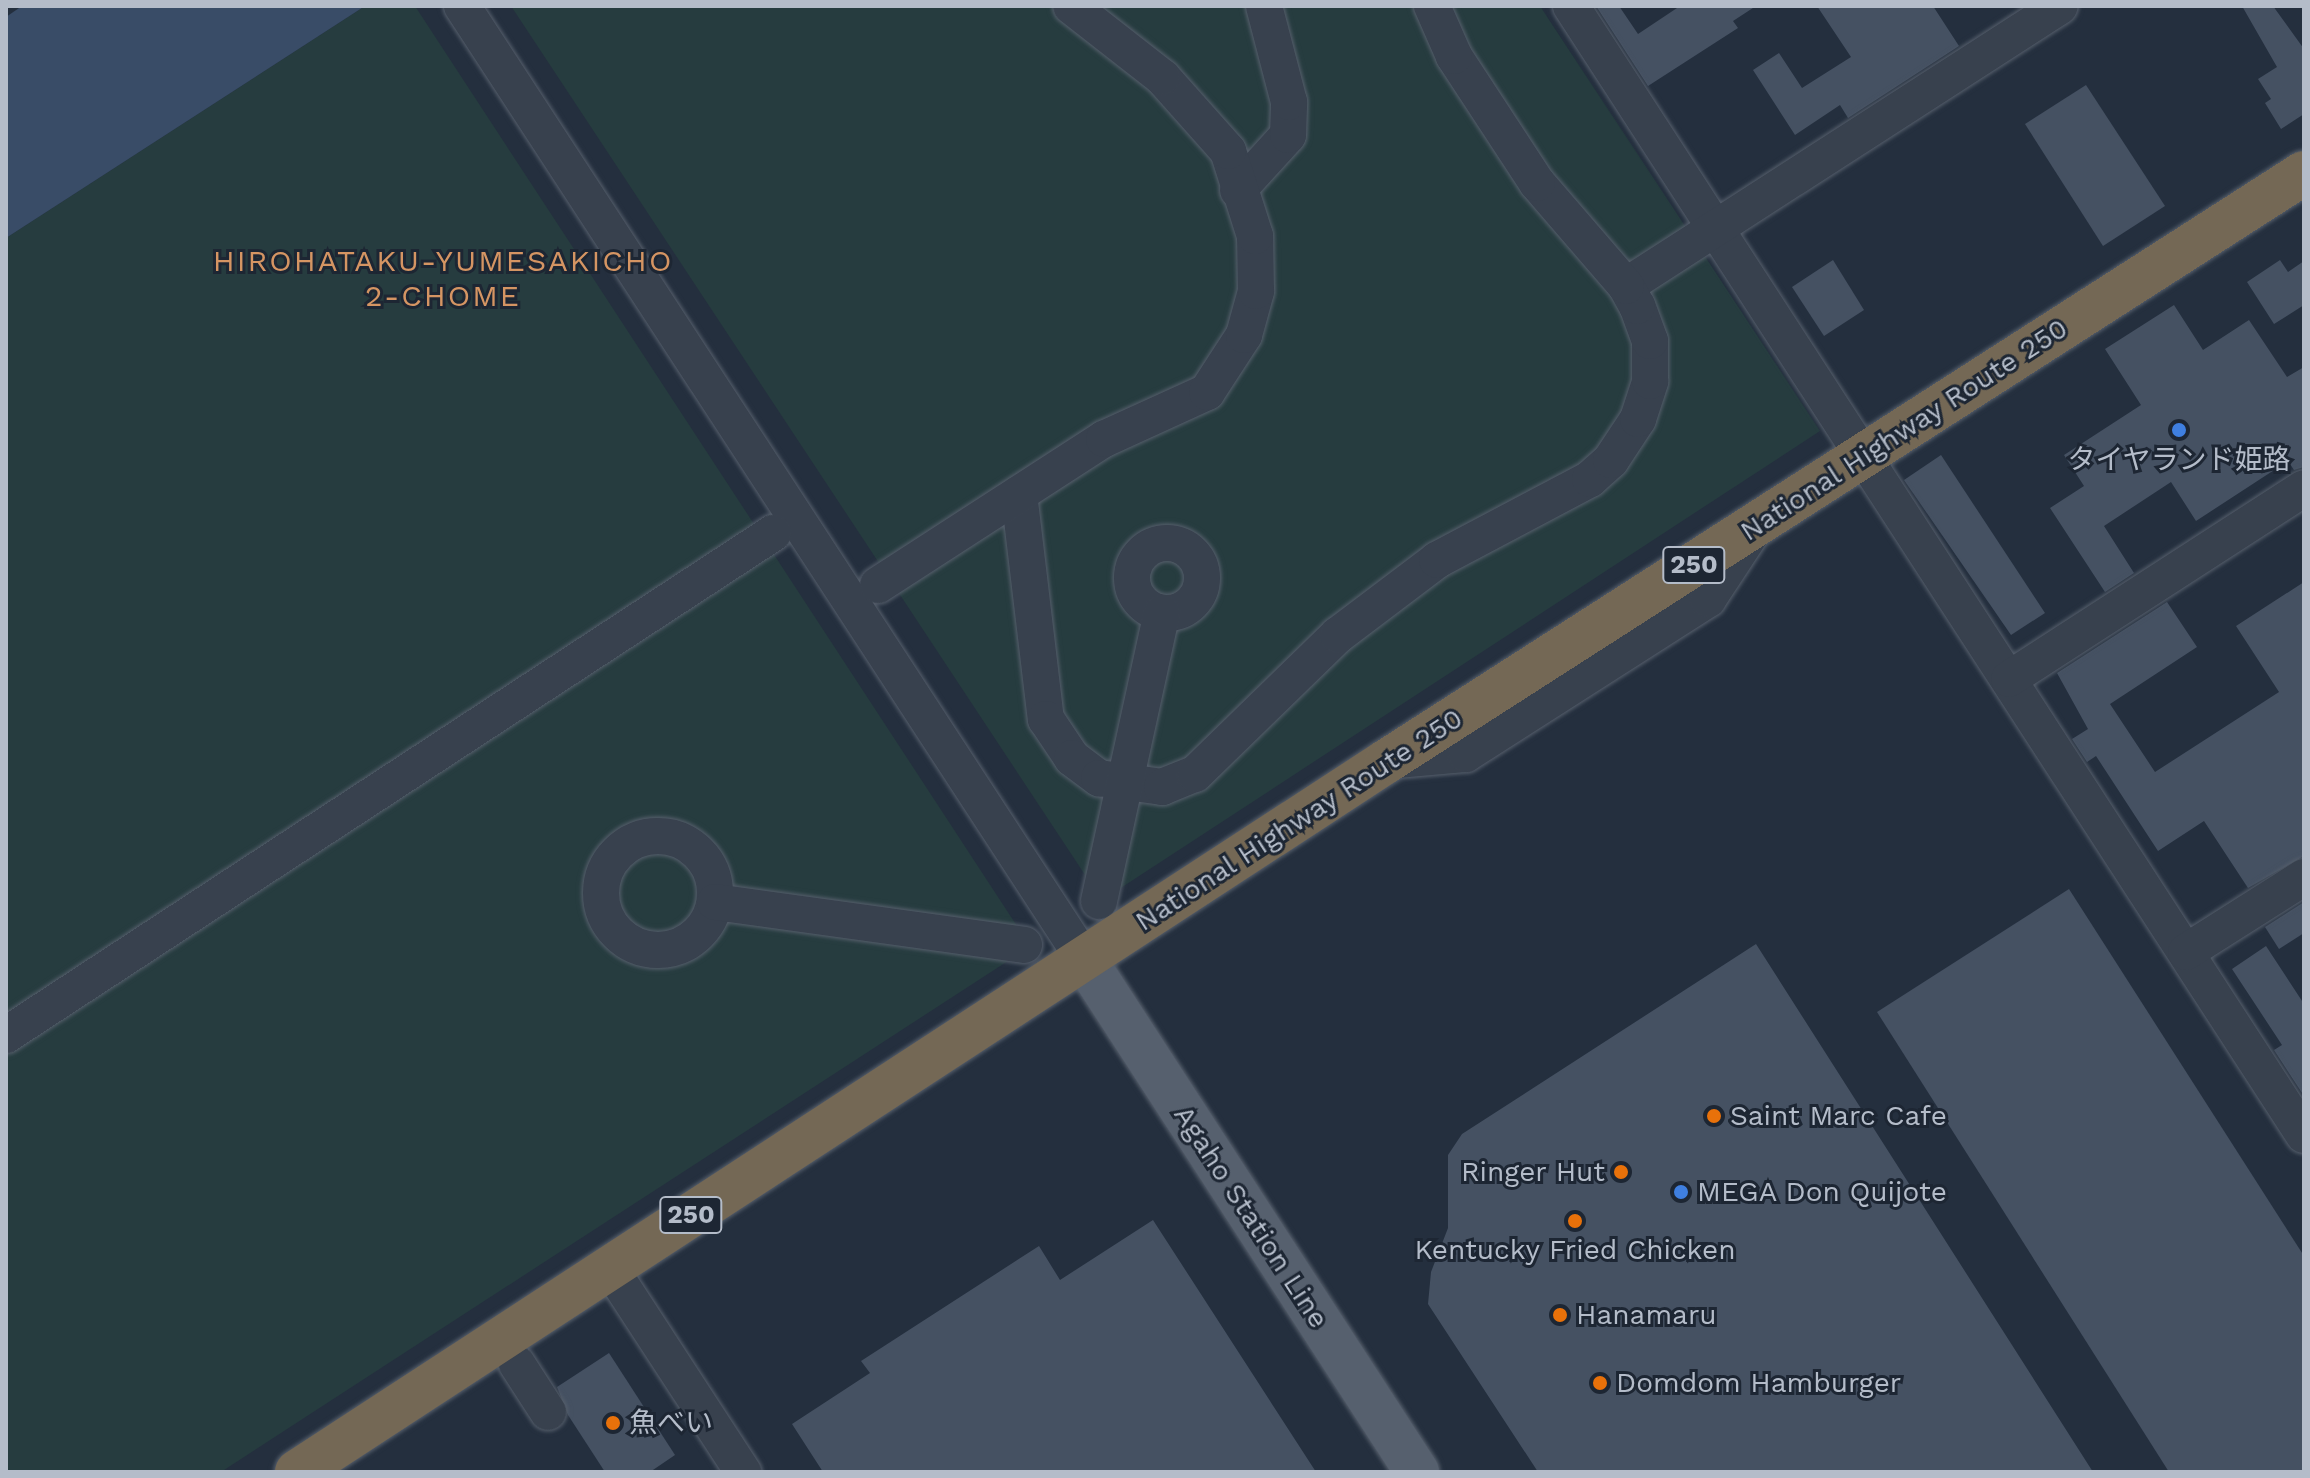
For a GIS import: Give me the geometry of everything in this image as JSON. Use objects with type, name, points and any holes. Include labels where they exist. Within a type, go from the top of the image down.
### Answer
[{"type":"highway","name":"National Highway Route 250","points":[[297,1472],[1086,962],[1387,761],[2304,173]]},
{"type":"main road","name":"Agaho Station Line","points":[[1086,962],[1417,1472]]},
{"type":"street","points":[[462,6],[1086,962]]},
{"type":"street","points":[[878,585],[1104,439],[1207,392],[1244,335],[1256,291],[1255,236],[1228,151],[1189,105],[1071,6]]},
{"type":"street","points":[[1238,190],[1288,135],[1289,102],[1264,6]]},
{"type":"street","points":[[1019,494],[1046,719],[1072,758],[1099,778],[1124,786],[1162,787],[1195,774],[1338,635],[1437,560],[1590,479],[1611,460],[1638,419],[1650,381],[1650,341],[1626,286],[1562,219],[1537,183],[1454,56],[1432,6]]},
{"type":"street","points":[[1571,6],[2186,952],[2298,1112]]},
{"type":"street","points":[[1626,286],[2060,6]]},
{"type":"street","points":[[2009,679],[2304,488]]},
{"type":"street","points":[[6,1035],[773,533]]},
{"type":"street","points":[[1099,901],[1162,613]]},
{"type":"street","points":[[2186,952],[2304,877]]},
{"type":"street","points":[[715,902],[1024,945]]},
{"type":"street","points":[[610,1268],[743,1472]]},
{"type":"street","points":[[517,1364],[548,1412]]},
{"type":"green space","points":[[365,6],[415,6],[1017,926],[1011,959],[221,1472],[6,1472],[6,238]]},
{"type":"green space","points":[[511,6],[1540,6],[1820,431],[1110,895],[1095,890]]},
{"type":"water","points":[[22,6],[365,6],[6,238],[6,17]]},
{"type":"building","points":[[1596,6],[1619,6],[1638,34],[1680,6],[1756,6],[1733,21],[1738,28],[1648,86]]},
{"type":"building","points":[[1817,6],[1933,6],[1959,46],[1848,118],[1840,105],[1795,135],[1753,70],[1779,53],[1802,88],[1851,57]]},
{"type":"building","points":[[2242,6],[2273,6],[2304,49],[2304,114],[2281,129],[2265,103],[2271,99],[2258,79],[2277,67]]},
{"type":"building","points":[[2086,85],[2165,206],[2103,246],[2025,124]]},
{"type":"building","points":[[1833,260],[1864,310],[1824,336],[1792,287]]},
{"type":"building","points":[[2280,260],[2288,272],[2304,261],[2304,305],[2274,324],[2247,282]]},
{"type":"building","name":"タイヤランド姫路","points":[[2174,305],[2203,350],[2249,320],[2287,377],[2304,367],[2304,467],[2294,470],[2288,461],[2196,521],[2171,482],[2104,526],[2134,573],[2105,592],[2050,508],[2084,486],[2064,455],[2141,405],[2105,349]]},
{"type":"building","points":[[1941,455],[2045,613],[2011,635],[1904,480]]},
{"type":"building","points":[[2304,582],[2304,856],[2248,888],[2204,821],[2158,851],[2096,756],[2087,762],[2072,739],[2088,729],[2057,673],[2167,602],[2197,647],[2110,704],[2155,772],[2279,692],[2236,626]]},
{"type":"building","points":[[2069,889],[2304,1256],[2304,1472],[2169,1472],[1877,1012]]},
{"type":"building","points":[[2304,902],[2304,933],[2279,949],[2265,927]]},
{"type":"building","name":"MEGA Don Quijote","points":[[1756,944],[2093,1472],[1538,1472],[1428,1304],[1431,1272],[1448,1228],[1448,1155],[1462,1134]]},
{"type":"building","points":[[2266,946],[2304,1004],[2304,1096],[2274,1050],[2282,1045],[2232,969]]},
{"type":"building","points":[[1153,1220],[1316,1472],[823,1472],[792,1424],[870,1373],[861,1361],[1039,1246],[1060,1280]]},
{"type":"building","name":"魚べい","points":[[609,1353],[675,1455],[650,1472],[605,1472],[568,1415],[557,1387]]},
{"type":"place","name":"タイヤランド姫路","points":[[2179,430]]},
{"type":"place","name":"Saint Marc Cafe","points":[[1714,1116]]},
{"type":"place","name":"Ringer Hut","points":[[1621,1172]]},
{"type":"place","name":"MEGA Don Quijote","points":[[1681,1192]]},
{"type":"place","name":"Kentucky Fried Chicken","points":[[1575,1221]]},
{"type":"place","name":"Hanamaru","points":[[1560,1315]]},
{"type":"place","name":"Domdom Hamburger","points":[[1600,1383]]},
{"type":"place","name":"魚べい","points":[[613,1423]]},
{"type":"district","name":"HIROHATAKU-YUMESAKICHO 2-CHOME","points":[[443,278]]}]
